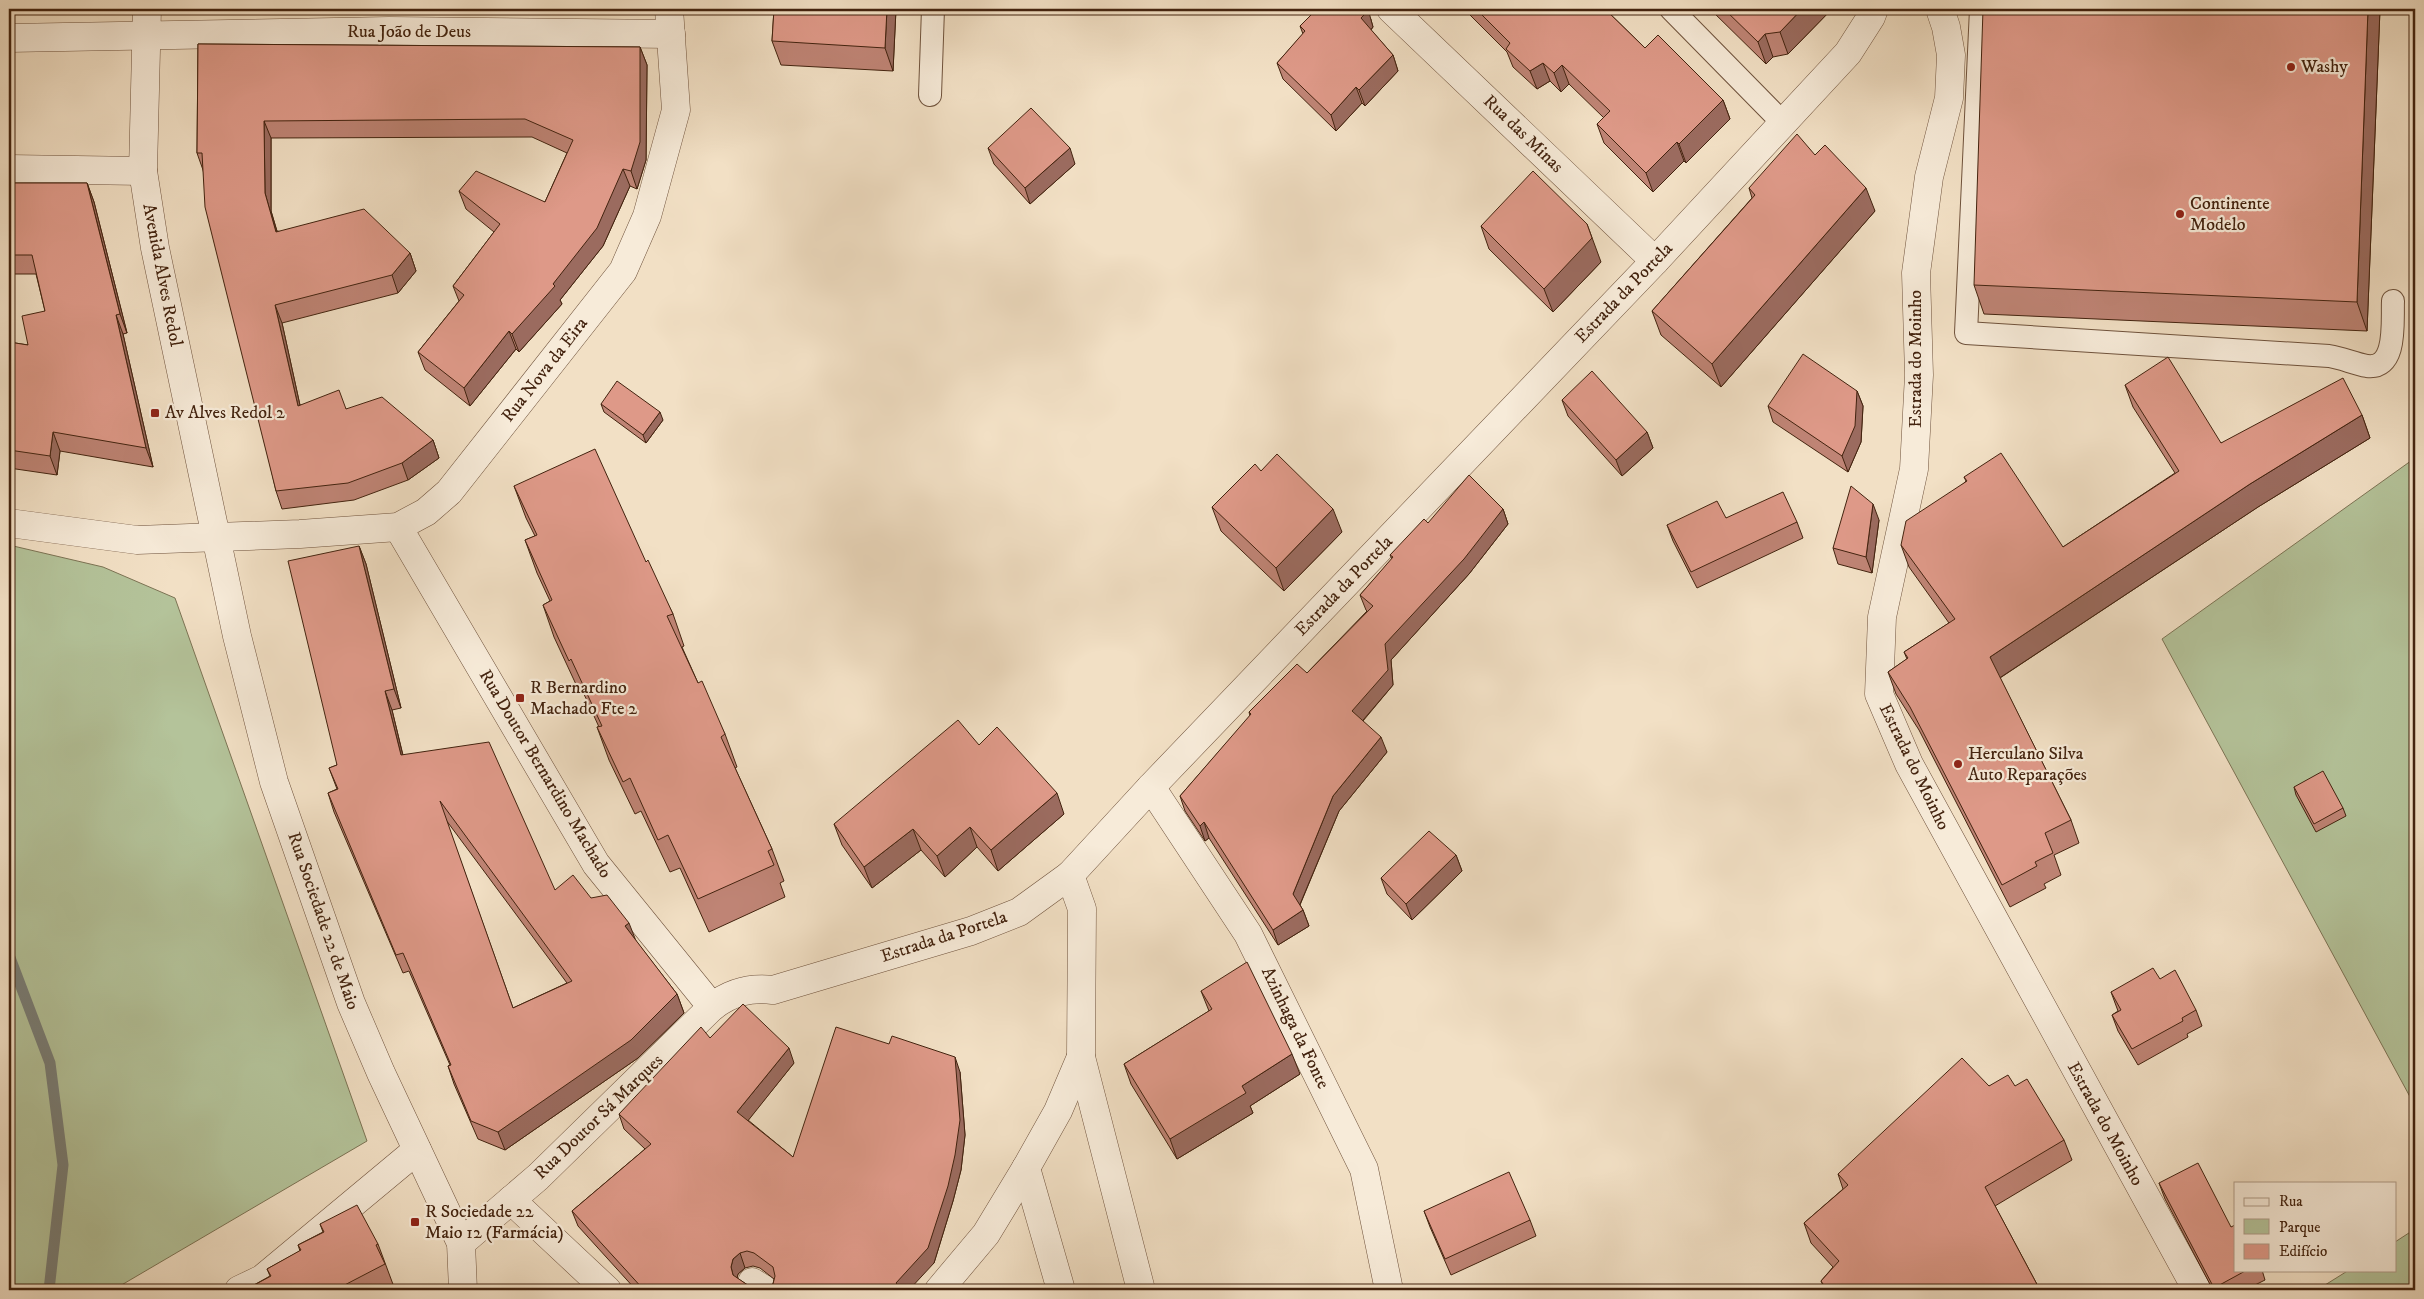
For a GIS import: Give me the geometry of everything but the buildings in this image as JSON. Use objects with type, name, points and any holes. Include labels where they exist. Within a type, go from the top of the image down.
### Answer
[{"type":"street","name":"Rua das Minas","points":[[1391,9],[1655,261]]},
{"type":"street","name":"Estrada da Portela","points":[[712,1007],[725,997],[755,988],[773,990],[971,931],[1019,912],[1070,875],[1151,787],[1655,261],[1848,53],[1874,9]]},
{"type":"street","name":"Estrada do Moinho","points":[[1940,9],[1952,55],[1949,98],[1929,177],[1916,272],[1919,375],[1914,469],[1882,617],[1879,694],[1908,764],[2196,1290]]},
{"type":"street","name":"Rua João de Deus","points":[[9,38],[146,22],[389,31],[670,21]]},
{"type":"street","name":"Rua Nova da Eira","points":[[9,523],[137,540],[218,538],[398,527],[426,512],[449,492],[622,271],[647,216],[676,110],[670,21]]},
{"type":"street","name":"Avenida Alves Redol","points":[[146,22],[143,171],[155,248],[218,538]]},
{"type":"street","points":[[9,168],[143,171]]},
{"type":"street","name":"Rua Doutor Bernardino Machado","points":[[398,527],[596,864],[712,1007]]},
{"type":"street","name":"Rua Sociedade 22 de Maio","points":[[218,538],[237,636],[274,782],[351,1003],[380,1073],[461,1243],[463,1290]]},
{"type":"street","name":"Azinhaga da Fonte","points":[[1151,787],[1248,934],[1364,1169],[1389,1290]]},
{"type":"street","points":[[1070,875],[1082,909],[1080,1057],[1141,1290]]},
{"type":"street","name":"Rua Doutor Sá Marques","points":[[461,1243],[538,1177],[712,1007]]},
{"type":"street","points":[[939,1290],[986,1234],[1026,1168],[1058,1111],[1080,1057]]},
{"type":"street","points":[[239,1290],[262,1279],[417,1150]]},
{"type":"street","points":[[1026,1168],[1061,1290]]},
{"type":"street","points":[[511,1200],[607,1290]]},
{"type":"lane","points":[[930,95],[933,9]]},
{"type":"lane","points":[[1671,9],[1783,123]]},
{"type":"lane","points":[[1981,9],[1966,333],[2329,356],[2369,366],[2379,364],[2387,357],[2391,349],[2393,301]]},
{"type":"green space","points":[[2415,458],[2415,1106],[2162,639]]},
{"type":"green space","points":[[9,545],[103,567],[175,598],[367,1141],[113,1290],[9,1290]]},
{"type":"green space","points":[[2415,1229],[2415,1290],[2317,1290],[2346,1272],[2396,1272],[2396,1241]]},
{"type":"waterway","points":[[9,955],[50,1063],[63,1165],[49,1290]]},
{"type":"place","name":"Washy","points":[[2291,67]]},
{"type":"place","name":"Continente Modelo","points":[[2180,214]]},
{"type":"place","name":"Av Alves Redol 2","points":[[155,413]]},
{"type":"place","name":"R Bernardino Machado Fte 2","points":[[520,698]]},
{"type":"place","name":"Herculano Silva Auto Reparações","points":[[1958,764]]},
{"type":"place","name":"R Sociedade 22 Maio 12 (Farmácia)","points":[[415,1222]]}]
